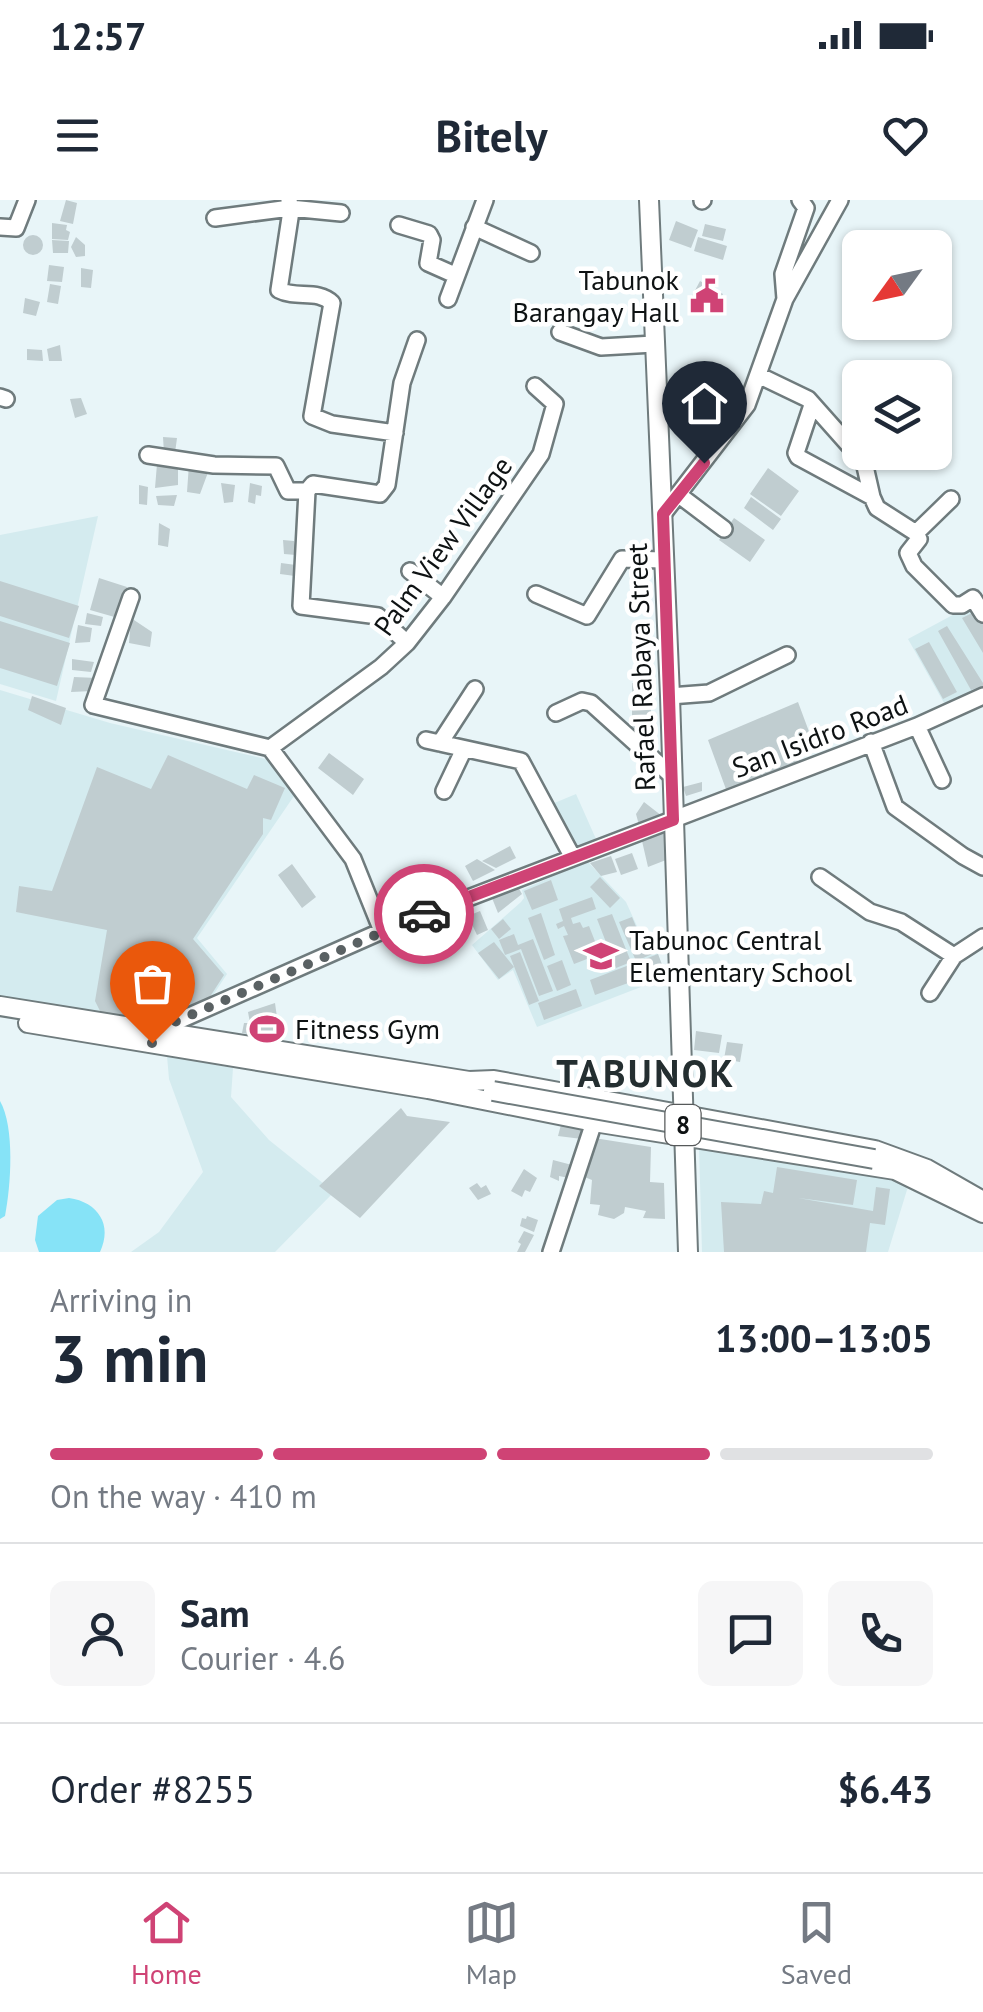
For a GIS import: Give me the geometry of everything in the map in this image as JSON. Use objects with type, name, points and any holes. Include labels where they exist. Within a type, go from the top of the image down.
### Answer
[{"type":"main road","name":"Rafael Rabaya Street","points":[[649,200],[688,1252]]},
{"type":"main road","name":"8","points":[[0,1006],[153,1037]]},
{"type":"main road","name":"8","points":[[0,1018],[153,1037],[493,1091],[874,1159],[897,1164],[983,1201]]},
{"type":"main road","points":[[468,1088],[494,1080],[681,1113],[876,1150],[897,1164]]},
{"type":"main road","points":[[468,1088],[594,1122],[897,1164]]},
{"type":"main road","name":"8","points":[[897,1164],[983,1214]]},
{"type":"street","points":[[0,227],[14,230],[27,200]]},
{"type":"street","points":[[448,299],[485,200]]},
{"type":"street","points":[[786,299],[784,274],[806,208],[800,200]]},
{"type":"street","points":[[663,514],[746,406],[786,299],[840,200]]},
{"type":"street","points":[[290,204],[279,290],[288,295],[322,296],[332,303],[312,416],[332,424],[395,433]]},
{"type":"street","points":[[215,218],[290,204],[341,213]]},
{"type":"street","points":[[782,218],[801,225]]},
{"type":"street","points":[[398,225],[429,234],[432,240],[428,263],[455,275]]},
{"type":"street","points":[[474,227],[531,253]]},
{"type":"street","points":[[560,332],[602,347],[654,344]]},
{"type":"street","points":[[148,455],[214,466],[276,466],[286,490],[306,490],[313,484],[372,494],[383,492],[402,383],[418,340]]},
{"type":"street","points":[[758,375],[804,396],[842,432]]},
{"type":"street","name":"Palm View Village","points":[[270,748],[382,667],[407,643],[443,597],[542,454],[555,404],[535,386]]},
{"type":"street","points":[[812,405],[796,452],[798,457],[872,497]]},
{"type":"street","points":[[866,470],[877,508],[916,533],[919,540],[908,553],[914,566],[952,605],[962,605],[978,595],[983,614]]},
{"type":"street","points":[[306,490],[301,606],[306,610],[370,613],[384,620],[407,643]]},
{"type":"street","points":[[679,495],[724,529]]},
{"type":"street","points":[[916,533],[951,499]]},
{"type":"street","points":[[536,594],[587,616],[622,559],[664,560]]},
{"type":"street","points":[[410,571],[443,597]]},
{"type":"street","points":[[132,597],[93,705],[270,748],[353,859],[382,930]]},
{"type":"street","points":[[670,696],[709,693],[787,656]]},
{"type":"street","points":[[475,689],[433,741],[522,761],[572,856]]},
{"type":"street","name":"San Isidro Road","points":[[153,1037],[382,930],[918,726],[983,696]]},
{"type":"street","points":[[556,713],[582,701],[591,703],[672,776]]},
{"type":"street","points":[[918,726],[942,780]]},
{"type":"street","points":[[871,742],[895,807],[983,867]]},
{"type":"street","points":[[444,792],[464,748]]},
{"type":"street","points":[[820,877],[870,912],[901,922],[954,956]]},
{"type":"street","points":[[930,993],[954,956],[983,937]]},
{"type":"street","points":[[551,1252],[594,1122]]},
{"type":"shaded area","points":[[98,516],[56,701],[0,684],[0,535]]},
{"type":"shaded area","points":[[975,603],[983,617],[983,687],[944,703],[908,639]]},
{"type":"shaded area","points":[[0,690],[110,723],[270,760],[294,796],[197,938],[227,974],[206,1006],[152,1027],[0,1003]]},
{"type":"shaded area","points":[[576,794],[596,839],[572,850],[552,804]]},
{"type":"shaded area","name":"Tabunoc Central Elementary School","points":[[587,861],[626,902],[641,935],[649,932],[667,977],[537,1027],[513,970],[498,980],[472,945],[521,902],[522,890]]},
{"type":"shaded area","points":[[167,1056],[233,1068],[231,1097],[269,1140],[334,1192],[275,1252],[131,1252],[159,1232],[203,1172],[169,1079]]},
{"type":"shaded area","points":[[0,1101],[8,1126],[10,1173],[5,1216],[0,1219]]},
{"type":"shaded area","points":[[699,1147],[910,1180],[888,1252],[702,1252]]},
{"type":"shaded area","points":[[69,1198],[88,1204],[100,1216],[105,1233],[100,1252],[39,1252],[35,1240],[38,1216],[57,1200]]},
{"type":"building","points":[[66,200],[77,203],[73,224],[60,221]]},
{"type":"building","points":[[676,221],[698,230],[691,248],[669,240]]},
{"type":"building","points":[[52,223],[67,225],[68,240],[52,239]]},
{"type":"building","points":[[705,224],[726,229],[723,241],[702,236]]},
{"type":"building","points":[[29,235],[37,235],[43,245],[37,255],[29,255],[23,249],[23,241]]},
{"type":"building","points":[[76,237],[85,245],[85,256],[76,257],[71,247]]},
{"type":"building","points":[[698,237],[727,246],[723,260],[694,251]]},
{"type":"building","points":[[52,240],[69,241],[68,253],[53,253]]},
{"type":"building","points":[[49,265],[64,267],[62,282],[47,281]]},
{"type":"building","points":[[81,268],[93,270],[91,288],[81,287]]},
{"type":"building","name":"Tabunok Barangay Hall","points":[[700,281],[723,294],[713,311],[691,298]]},
{"type":"building","points":[[50,284],[61,286],[58,304],[47,302]]},
{"type":"building","points":[[25,298],[40,302],[36,316],[23,313]]},
{"type":"building","points":[[60,345],[62,361],[49,361],[47,349]]},
{"type":"building","points":[[27,349],[42,350],[43,361],[27,360]]},
{"type":"building","points":[[81,398],[87,414],[75,418],[70,399]]},
{"type":"building","points":[[163,437],[177,438],[175,453],[164,453]]},
{"type":"building","points":[[178,463],[178,485],[155,488],[157,464]]},
{"type":"building","points":[[189,464],[210,467],[200,494],[187,492]]},
{"type":"building","points":[[768,468],[799,491],[781,516],[750,494]]},
{"type":"building","points":[[221,483],[235,485],[233,502],[224,503]]},
{"type":"building","points":[[250,483],[262,486],[255,504],[248,502]]},
{"type":"building","points":[[139,485],[148,487],[147,505],[139,504]]},
{"type":"building","points":[[177,495],[174,506],[158,505],[156,496]]},
{"type":"building","points":[[751,497],[781,519],[773,530],[744,508]]},
{"type":"building","points":[[734,518],[765,540],[750,562],[719,540]]},
{"type":"building","points":[[159,523],[170,529],[168,547],[158,545]]},
{"type":"building","points":[[283,540],[294,541],[296,555],[284,554]]},
{"type":"building","points":[[281,563],[296,565],[295,576],[280,574]]},
{"type":"building","points":[[99,578],[127,587],[118,618],[90,610]]},
{"type":"building","points":[[0,581],[79,606],[69,638],[0,616]]},
{"type":"building","points":[[976,611],[983,622],[983,653],[962,618]]},
{"type":"building","points":[[87,613],[103,617],[101,626],[85,624]]},
{"type":"building","points":[[131,618],[152,632],[150,647],[129,643]]},
{"type":"building","points":[[0,621],[70,643],[57,686],[0,668]]},
{"type":"building","points":[[78,625],[92,628],[90,642],[75,643]]},
{"type":"building","points":[[947,626],[983,686],[971,690],[938,631]]},
{"type":"building","points":[[929,642],[957,692],[943,699],[915,649]]},
{"type":"building","points":[[72,659],[94,662],[91,672],[72,670]]},
{"type":"building","points":[[74,677],[97,678],[93,691],[71,692]]},
{"type":"building","points":[[632,683],[651,689],[651,747],[644,747],[632,735]]},
{"type":"building","points":[[32,696],[66,708],[61,725],[28,710]]},
{"type":"building","points":[[798,702],[811,737],[794,743],[801,761],[764,776],[758,763],[763,779],[727,792],[708,740]]},
{"type":"building","points":[[329,753],[364,779],[353,795],[318,768]]},
{"type":"building","points":[[168,755],[247,789],[254,775],[285,788],[271,820],[263,818],[263,834],[193,939],[224,975],[204,1006],[148,1024],[103,1017],[95,1001],[107,930],[16,912],[19,886],[52,891],[97,767],[151,789]]},
{"type":"building","points":[[702,782],[702,791],[686,796],[683,787]]},
{"type":"building","points":[[644,802],[662,816],[639,825],[636,814]]},
{"type":"building","points":[[664,832],[668,856],[648,867],[642,841]]},
{"type":"building","points":[[510,846],[516,858],[496,868],[482,861]]},
{"type":"building","points":[[632,853],[638,869],[621,875],[615,859]]},
{"type":"building","points":[[611,856],[617,872],[601,876],[590,863]]},
{"type":"building","points":[[477,859],[495,870],[473,881],[465,866]]},
{"type":"building","points":[[292,864],[316,897],[302,908],[278,875]]},
{"type":"building","points":[[439,877],[447,895],[437,899],[429,883]]},
{"type":"building","points":[[600,877],[620,898],[610,908],[590,887]]},
{"type":"building","points":[[551,880],[558,900],[532,910],[524,891]]},
{"type":"building","points":[[518,887],[522,894],[498,913],[492,898]]},
{"type":"building","points":[[592,897],[596,909],[571,918],[573,924],[589,926],[600,954],[574,964],[563,936],[568,935],[564,926],[558,929],[556,924],[563,921],[559,909]]},
{"type":"building","points":[[480,911],[488,930],[477,935],[468,916]]},
{"type":"building","points":[[541,913],[555,955],[544,960],[528,918]]},
{"type":"building","points":[[612,914],[631,962],[616,968],[597,919]]},
{"type":"building","points":[[632,917],[640,936],[647,933],[655,953],[636,961],[619,922]]},
{"type":"building","points":[[503,919],[511,929],[499,939],[491,929]]},
{"type":"building","points":[[514,934],[518,945],[533,939],[553,991],[539,996],[521,949],[505,955],[499,940]]},
{"type":"building","points":[[494,942],[514,967],[499,979],[478,953]]},
{"type":"building","points":[[520,952],[539,1001],[529,1005],[510,956]]},
{"type":"building","points":[[658,954],[664,970],[595,995],[590,980]]},
{"type":"building","points":[[562,960],[571,985],[557,991],[547,966]]},
{"type":"building","points":[[576,989],[582,1006],[544,1020],[538,1003]]},
{"type":"building","points":[[275,1003],[280,1039],[242,1033],[244,1023],[250,1023],[248,1012]]},
{"type":"building","points":[[696,1031],[722,1035],[719,1053],[694,1050]]},
{"type":"building","points":[[727,1042],[743,1044],[740,1062],[724,1059]]},
{"type":"building","points":[[401,1108],[407,1116],[450,1122],[360,1218],[319,1186]]},
{"type":"building","points":[[563,1117],[587,1121],[582,1139],[558,1136]]},
{"type":"building","points":[[594,1138],[651,1147],[650,1182],[664,1183],[665,1219],[643,1218],[646,1211],[625,1207],[624,1213],[614,1219],[598,1215],[600,1205],[590,1204],[592,1180],[582,1176]]},
{"type":"building","points":[[553,1160],[572,1165],[569,1178],[559,1176],[559,1181],[550,1177]]},
{"type":"building","points":[[777,1167],[857,1180],[853,1205],[798,1198],[873,1211],[876,1187],[890,1189],[885,1225],[870,1223],[866,1252],[724,1252],[721,1202],[761,1204],[764,1191],[773,1193]]},
{"type":"building","points":[[524,1169],[537,1178],[530,1192],[525,1190],[522,1197],[511,1191]]},
{"type":"building","points":[[477,1183],[481,1188],[486,1185],[491,1194],[478,1200],[469,1188]]},
{"type":"building","points":[[527,1216],[538,1220],[534,1232],[520,1226]]},
{"type":"building","points":[[524,1231],[534,1235],[525,1252],[517,1252],[521,1244],[518,1242]]},
{"type":"way so far","points":[[152,1043],[154,1031],[424,914]]},
{"type":"place","name":"Tabunok Barangay Hall","points":[[707,296]]},
{"type":"place","name":"Tabunoc Central Elementary School","points":[[601,956]]},
{"type":"place","name":"Fitness Gym","points":[[267,1029]]},
{"type":"district","name":"TABUNOK","points":[[646,1074]]},
{"type":"route","points":[[424,914],[673,820],[663,514],[704,463]]}]
